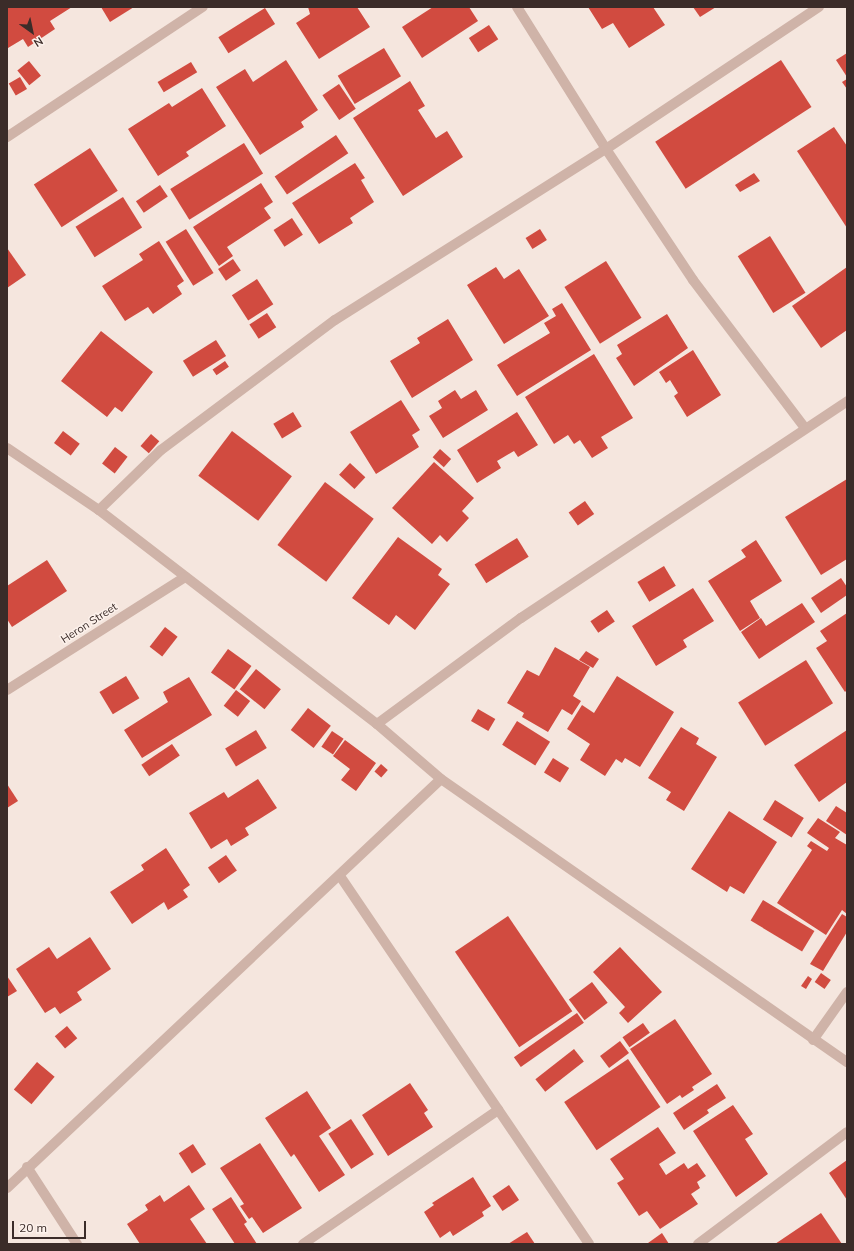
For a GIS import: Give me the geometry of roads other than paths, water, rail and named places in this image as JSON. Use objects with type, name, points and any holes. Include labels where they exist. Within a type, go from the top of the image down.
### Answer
[{"type":"street","points":[[7,137],[203,7]]},
{"type":"street","points":[[517,7],[606,149],[693,280],[805,428]]},
{"type":"street","points":[[99,510],[161,450],[336,320],[606,149],[819,7]]},
{"type":"street","points":[[377,724],[521,618],[847,401]]},
{"type":"street","points":[[7,448],[99,510],[377,724],[441,780],[813,1040],[847,1062]]},
{"type":"street","name":"Heron Street","points":[[7,690],[185,576]]},
{"type":"street","points":[[7,1188],[27,1167],[441,780]]},
{"type":"street","points":[[340,876],[589,1244]]},
{"type":"street","points":[[813,1040],[847,992]]},
{"type":"street","points":[[303,1244],[498,1110]]},
{"type":"street","points":[[698,1244],[847,1132]]},
{"type":"street","points":[[27,1167],[77,1244]]}]
